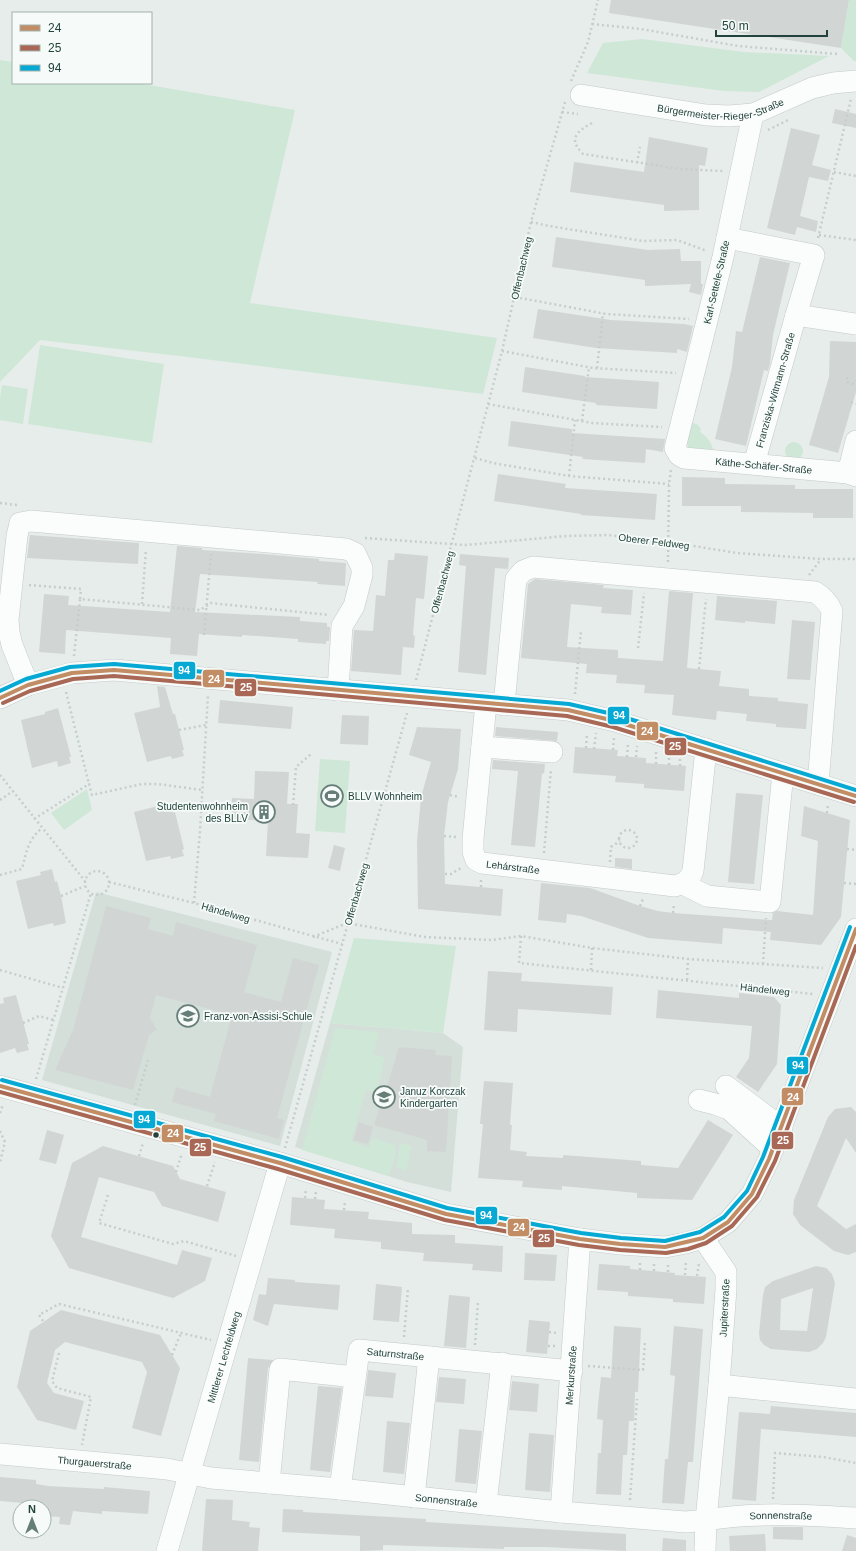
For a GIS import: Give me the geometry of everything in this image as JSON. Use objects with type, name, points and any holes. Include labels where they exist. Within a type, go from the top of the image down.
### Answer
[{"type":"street","name":"Bürgermeister-Rieger-Straße","points":[[573,90],[706,114],[730,116],[753,114],[812,88],[833,83],[853,92]]},
{"type":"street","name":"Karl-Settele-Straße","points":[[675,448],[725,247],[753,114]]},
{"type":"street","points":[[725,247],[814,255]]},
{"type":"street","name":"Franziska-Witmann-Straße","points":[[754,464],[814,255]]},
{"type":"street","points":[[796,315],[856,324]]},
{"type":"street","points":[[852,474],[856,441]]},
{"type":"street","name":"Käthe-Schäfer-Straße","points":[[675,448],[679,455],[684,458],[852,474]]},
{"type":"street","points":[[28,685],[12,645],[9,632],[8,620],[12,584],[8,536],[20,523],[31,521],[346,549],[355,553],[362,568],[362,575],[354,606],[342,626],[338,690]]},
{"type":"street","name":"Lehárstraße","points":[[767,902],[707,896],[683,884],[675,886],[607,877],[482,864],[476,860],[473,852],[473,839],[482,747],[495,704],[516,579],[523,571],[533,567],[815,592],[828,603],[832,612],[818,784]]},
{"type":"street","points":[[0,698],[28,685],[72,673],[114,670],[573,711],[615,720],[856,796]]},
{"type":"street","points":[[482,747],[552,752]]},
{"type":"street","points":[[683,884],[690,880],[693,871],[706,749]]},
{"type":"street","points":[[767,902],[770,902],[783,773]]},
{"type":"street","points":[[0,1086],[220,1146],[446,1214],[580,1239],[665,1247],[703,1238],[728,1222],[752,1194],[848,975],[856,930]]},
{"type":"street","points":[[726,1086],[782,1128]]},
{"type":"street","points":[[699,1100],[729,1109],[773,1149]]},
{"type":"street","name":"Mittlerer Lechfeldweg","points":[[167,1551],[188,1474],[280,1164]]},
{"type":"street","name":"Jupiterstraße","points":[[703,1238],[726,1272],[719,1385],[706,1520]]},
{"type":"street","name":"Merkurstraße","points":[[561,1512],[580,1239]]},
{"type":"street","name":"Saturnstraße","points":[[340,1489],[359,1350],[473,1361],[572,1368]]},
{"type":"street","points":[[414,1498],[429,1356]]},
{"type":"street","points":[[486,1504],[502,1363]]},
{"type":"street","points":[[269,1483],[280,1369],[355,1377]]},
{"type":"street","points":[[719,1385],[856,1399]]},
{"type":"street","name":"Thurgauerstraße","points":[[0,1454],[167,1470],[188,1474]]},
{"type":"street","name":"Sonnenstraße","points":[[188,1474],[211,1478],[340,1489],[414,1498],[686,1522],[727,1517],[818,1516],[856,1518]]},
{"type":"street","points":[[705,1551],[706,1520]]},
{"type":"path","name":"Offenbachweg","points":[[280,1164],[412,696],[502,351],[531,222],[573,90],[572,76],[588,42],[598,0]]},
{"type":"path","points":[[592,24],[641,29],[738,46],[837,54]]},
{"type":"path","points":[[572,76],[573,90]]},
{"type":"path","points":[[814,255],[853,92]]},
{"type":"path","points":[[749,137],[796,116]]},
{"type":"path","points":[[592,123],[580,130],[575,135],[575,144],[583,154],[681,169],[741,172]]},
{"type":"path","points":[[637,163],[640,147]]},
{"type":"path","points":[[834,172],[856,176]]},
{"type":"path","points":[[531,222],[642,241],[677,240],[725,247]]},
{"type":"path","points":[[819,235],[856,240]]},
{"type":"path","points":[[515,297],[603,313],[707,321]]},
{"type":"path","points":[[597,368],[603,313]]},
{"type":"path","points":[[502,351],[597,368],[694,374]]},
{"type":"path","points":[[582,421],[589,367]]},
{"type":"path","points":[[847,377],[847,382],[856,385]]},
{"type":"path","points":[[851,402],[856,404]]},
{"type":"path","points":[[488,404],[592,423],[679,428]]},
{"type":"path","points":[[569,476],[575,420]]},
{"type":"path","points":[[667,579],[669,542],[669,484],[675,448]]},
{"type":"path","points":[[475,458],[569,476],[669,484]]},
{"type":"path","points":[[142,604],[148,532]]},
{"type":"path","name":"Oberer Feldweg","points":[[452,545],[566,536],[608,535],[737,552],[821,559],[856,559]]},
{"type":"path","points":[[204,634],[212,537]]},
{"type":"path","points":[[638,648],[646,577]]},
{"type":"path","points":[[699,669],[707,582]]},
{"type":"path","points":[[12,584],[81,589],[72,673]]},
{"type":"path","points":[[80,599],[200,610],[211,603],[347,616]]},
{"type":"path","points":[[573,711],[581,630]]},
{"type":"path","points":[[194,903],[208,678]]},
{"type":"path","points":[[70,708],[92,795],[142,784],[158,784],[202,790]]},
{"type":"path","points":[[179,730],[206,725]]},
{"type":"path","points":[[542,870],[552,752]]},
{"type":"path","points":[[293,804],[296,767],[311,754]]},
{"type":"path","points":[[0,775],[85,881]]},
{"type":"path","points":[[34,819],[89,784]]},
{"type":"path","points":[[0,800],[13,791]]},
{"type":"path","points":[[0,875],[22,869],[30,841],[42,828]]},
{"type":"path","points":[[630,830],[636,835],[636,841],[631,847],[623,846],[620,841],[620,835],[624,831],[630,830]]},
{"type":"path","points":[[607,877],[611,847],[620,841]]},
{"type":"path","points":[[847,849],[856,850]]},
{"type":"path","points":[[98,871],[106,874],[109,882],[107,890],[104,893],[96,895],[91,893],[85,886],[86,877],[91,872],[98,871]]},
{"type":"path","name":"Händelweg","points":[[109,882],[194,903],[342,944]]},
{"type":"path","points":[[844,883],[856,884]]},
{"type":"path","points":[[61,896],[85,886]]},
{"type":"path","points":[[32,1095],[91,893]]},
{"type":"path","points":[[763,964],[767,902]]},
{"type":"path","points":[[313,937],[347,923],[425,937],[492,940],[521,936],[592,948],[688,959],[828,969],[848,975]]},
{"type":"path","name":"Händelweg","points":[[521,936],[519,963],[816,994]]},
{"type":"path","points":[[591,970],[592,948]]},
{"type":"path","points":[[687,980],[688,959]]},
{"type":"path","points":[[0,970],[63,988]]},
{"type":"path","points":[[23,1023],[39,1016],[54,1020]]},
{"type":"path","points":[[136,1102],[148,1060]]},
{"type":"path","points":[[0,1131],[5,1142],[0,1162]]},
{"type":"path","points":[[207,1186],[220,1146]]},
{"type":"path","points":[[108,1196],[99,1224],[173,1244],[184,1241],[252,1260]]},
{"type":"path","points":[[402,1354],[408,1288]]},
{"type":"path","points":[[473,1361],[478,1301]]},
{"type":"path","points":[[43,1321],[39,1315],[59,1304],[227,1344]]},
{"type":"path","points":[[172,1355],[182,1334]]},
{"type":"path","points":[[572,1368],[643,1370],[645,1342]]},
{"type":"path","points":[[59,1353],[52,1381],[57,1388],[91,1397],[79,1461]]},
{"type":"path","points":[[629,1517],[637,1399]]},
{"type":"path","points":[[773,1516],[775,1453],[823,1457],[856,1462]]},
{"type":"shaded area","name":"Franz-von-Assisi-Schule","points":[[96,892],[332,952],[280,1146],[42,1080]]},
{"type":"shaded area","name":"Januz Korczak Kindergarten","points":[[330,1023],[443,1033],[463,1047],[451,1192],[407,1182],[295,1147]]},
{"type":"green space","points":[[849,0],[856,0],[856,61],[854,61],[841,48]]},
{"type":"green space","points":[[642,39],[744,52],[829,56],[759,92],[724,91],[587,73],[603,43]]},
{"type":"green space","points":[[0,60],[12,62],[12,84],[143,84],[295,110],[250,303],[497,338],[483,394],[40,340],[0,382]]},
{"type":"green space","points":[[40,345],[164,364],[152,443],[28,424]]},
{"type":"green space","points":[[2,385],[28,389],[23,424],[0,420],[0,398]]},
{"type":"green space","points":[[692,423],[699,426],[701,429],[700,432],[709,441],[714,453],[691,450],[688,447],[687,440]]},
{"type":"green space","points":[[790,442],[798,442],[803,447],[801,458],[798,460],[790,460],[785,455],[785,447]]},
{"type":"green space","name":"BLLV Wohnheim","points":[[320,759],[350,761],[345,833],[315,831]]},
{"type":"green space","points":[[87,789],[92,810],[64,830],[51,813]]},
{"type":"green space","points":[[354,938],[456,946],[443,1033],[330,1023]]},
{"type":"green space","points":[[335,1028],[379,1032],[373,1054],[385,1058],[377,1092],[366,1090],[351,1141],[369,1148],[372,1138],[395,1145],[396,1153],[389,1176],[302,1150]]},
{"type":"green space","points":[[400,1143],[412,1146],[406,1171],[396,1167]]},
{"type":"building","points":[[611,0],[849,0],[841,48],[609,13]]},
{"type":"building","points":[[835,109],[856,114],[856,128],[832,123]]},
{"type":"building","points":[[791,128],[820,135],[812,165],[831,170],[828,181],[809,177],[800,216],[818,221],[816,232],[797,227],[795,235],[767,228]]},
{"type":"building","points":[[649,137],[708,148],[705,166],[699,165],[699,210],[664,211],[664,205],[570,192],[574,162],[644,172]]},
{"type":"building","points":[[556,237],[648,250],[680,249],[681,261],[701,261],[701,284],[703,284],[701,295],[689,292],[691,284],[645,286],[645,280],[552,267]]},
{"type":"building","points":[[760,257],[790,263],[773,335],[770,363],[768,371],[764,370],[746,446],[715,439],[732,367],[736,331],[742,332]]},
{"type":"building","points":[[538,309],[611,320],[684,324],[693,326],[687,352],[677,349],[677,353],[596,348],[533,338]]},
{"type":"building","points":[[830,341],[856,342],[856,392],[838,453],[809,445],[829,377]]},
{"type":"building","points":[[525,367],[585,377],[659,382],[657,409],[596,405],[596,403],[522,392]]},
{"type":"building","points":[[511,421],[572,429],[572,433],[665,439],[663,452],[646,449],[645,463],[582,459],[583,457],[508,446]]},
{"type":"building","points":[[498,474],[566,484],[565,488],[657,494],[655,520],[581,515],[494,501]]},
{"type":"building","points":[[682,477],[725,478],[725,484],[795,485],[795,489],[853,489],[853,518],[813,518],[813,513],[741,512],[741,506],[682,506]]},
{"type":"building","points":[[30,535],[139,543],[138,564],[27,558]]},
{"type":"building","points":[[177,546],[202,548],[202,550],[319,559],[319,561],[346,563],[345,586],[317,584],[318,582],[200,574],[195,612],[300,617],[300,621],[327,623],[327,627],[330,627],[329,641],[326,641],[326,644],[298,642],[298,639],[199,634],[197,656],[170,654],[171,638],[66,630],[65,654],[39,652],[44,594],[69,596],[68,605],[170,612]]},
{"type":"building","points":[[395,553],[428,556],[424,599],[416,598],[413,635],[415,636],[414,648],[403,647],[401,675],[351,671],[354,630],[373,631],[376,595],[385,596],[388,560],[394,560]]},
{"type":"building","points":[[460,554],[509,558],[508,569],[495,568],[486,675],[458,672],[466,566],[459,565]]},
{"type":"building","points":[[535,579],[604,585],[603,588],[633,590],[631,615],[601,613],[602,607],[571,604],[567,647],[618,650],[618,658],[663,661],[669,591],[693,593],[687,668],[721,671],[719,686],[749,689],[749,696],[778,698],[778,701],[808,704],[806,729],[776,727],[776,724],[746,721],[747,714],[717,711],[716,720],[672,715],[674,695],[644,693],[645,685],[616,683],[617,675],[586,673],[587,664],[521,658],[528,584]]},
{"type":"building","points":[[717,596],[777,601],[775,624],[715,620]]},
{"type":"building","points":[[792,620],[815,622],[810,680],[787,679]]},
{"type":"building","points":[[157,686],[165,687],[173,714],[175,714],[184,750],[182,750],[184,756],[172,759],[171,756],[147,762],[134,713],[160,707]]},
{"type":"building","points":[[220,700],[293,707],[291,729],[218,723]]},
{"type":"building","points":[[58,708],[71,757],[69,757],[71,763],[58,767],[57,761],[32,768],[21,720],[45,714],[45,712]]},
{"type":"building","points":[[342,715],[369,716],[368,745],[340,744]]},
{"type":"building","points":[[417,727],[461,729],[458,769],[448,802],[444,836],[445,884],[503,889],[501,916],[418,909],[417,842],[421,797],[431,762],[409,755]]},
{"type":"building","points":[[496,727],[558,732],[557,741],[495,736]]},
{"type":"building","points":[[575,747],[618,750],[617,756],[646,758],[646,763],[686,766],[684,791],[644,788],[644,784],[615,782],[616,776],[573,773]]},
{"type":"building","points":[[493,760],[545,764],[544,774],[542,773],[535,847],[511,845],[518,771],[492,769]]},
{"type":"building","name":"Studentenwohnheim des BLLV","points":[[255,771],[289,772],[287,804],[298,804],[296,833],[310,834],[308,858],[266,856],[268,821],[231,819],[232,798],[254,799]]},
{"type":"building","points":[[736,793],[763,795],[754,884],[728,882]]},
{"type":"building","points":[[170,803],[173,813],[175,812],[184,849],[182,850],[184,856],[171,859],[170,856],[146,861],[134,812]]},
{"type":"building","points":[[804,806],[850,820],[841,917],[821,945],[770,940],[771,932],[723,928],[722,944],[648,938],[581,916],[567,914],[566,923],[538,920],[541,883],[590,888],[640,906],[673,913],[772,920],[773,913],[777,911],[813,915],[818,841],[801,836]]},
{"type":"building","points":[[334,845],[345,848],[340,871],[328,868]]},
{"type":"building","points":[[615,858],[632,859],[632,869],[615,867]]},
{"type":"building","points":[[52,869],[55,882],[57,881],[61,896],[66,923],[54,926],[53,923],[28,929],[16,881],[41,875],[40,872]]},
{"type":"building","name":"Franz-von-Assisi-Schule","points":[[106,906],[151,918],[148,929],[173,936],[176,922],[257,945],[244,992],[281,1002],[293,958],[319,965],[277,1118],[284,1120],[279,1139],[214,1121],[216,1114],[172,1102],[176,1087],[210,1097],[232,1015],[156,995],[150,1018],[157,1030],[149,1035],[133,1090],[55,1070],[73,1030]]},
{"type":"building","points":[[488,971],[522,973],[521,981],[613,987],[611,1015],[518,1009],[517,1032],[484,1030]]},
{"type":"building","points":[[658,990],[739,998],[739,993],[774,997],[781,1005],[777,1064],[758,1092],[736,1077],[749,1058],[752,1026],[656,1018]]},
{"type":"building","points":[[16,995],[29,1044],[27,1044],[29,1050],[17,1053],[15,1048],[0,1053],[0,1004],[4,1003],[3,998]]},
{"type":"building","points":[[399,1047],[436,1050],[435,1055],[452,1056],[446,1152],[427,1151],[427,1140],[374,1125]]},
{"type":"building","points":[[484,1081],[513,1083],[510,1150],[527,1152],[526,1156],[563,1158],[563,1155],[641,1161],[641,1165],[678,1168],[708,1120],[733,1135],[692,1200],[637,1198],[637,1193],[562,1186],[562,1190],[522,1187],[523,1181],[478,1178],[483,1124],[480,1124]]},
{"type":"building","points":[[851,1107],[856,1112],[856,1153],[846,1138],[817,1206],[846,1229],[856,1224],[856,1252],[848,1255],[834,1251],[800,1225],[793,1214],[794,1200],[828,1117],[835,1109]]},
{"type":"building","points":[[359,1122],[373,1127],[368,1144],[353,1140]]},
{"type":"building","points":[[47,1130],[64,1135],[56,1164],[39,1160]]},
{"type":"building","points":[[103,1146],[173,1166],[180,1179],[226,1192],[218,1222],[162,1206],[154,1192],[99,1177],[81,1237],[177,1265],[182,1250],[212,1258],[205,1281],[173,1298],[69,1268],[51,1236],[72,1163]]},
{"type":"building","points":[[292,1197],[325,1200],[324,1209],[369,1212],[368,1219],[412,1223],[412,1234],[455,1235],[455,1243],[503,1246],[502,1272],[472,1270],[473,1264],[423,1261],[424,1253],[381,1249],[381,1242],[334,1238],[335,1229],[290,1225]]},
{"type":"building","points":[[525,1253],[557,1255],[555,1281],[524,1280]]},
{"type":"building","points":[[599,1264],[630,1266],[630,1269],[675,1273],[675,1275],[706,1277],[704,1304],[673,1302],[673,1299],[628,1296],[628,1292],[597,1290]]},
{"type":"building","points":[[816,1266],[826,1268],[832,1274],[835,1283],[826,1337],[817,1349],[809,1352],[771,1349],[764,1345],[760,1340],[759,1333],[763,1295],[765,1287],[773,1281]],"holes":[[[813,1288],[807,1331],[780,1330],[781,1299]]]},
{"type":"building","points":[[268,1278],[295,1280],[295,1282],[340,1285],[338,1310],[274,1304],[268,1326],[253,1320],[259,1294],[266,1295]]},
{"type":"building","points":[[376,1284],[402,1287],[399,1322],[373,1320]]},
{"type":"building","points":[[449,1295],[470,1297],[466,1348],[444,1346]]},
{"type":"building","points":[[61,1310],[160,1335],[180,1368],[161,1436],[132,1428],[147,1372],[142,1362],[65,1342],[55,1350],[47,1383],[54,1393],[84,1401],[76,1430],[37,1420],[17,1387],[30,1331]]},
{"type":"building","points":[[529,1320],[550,1322],[547,1354],[526,1352]]},
{"type":"building","points":[[614,1326],[641,1328],[638,1392],[635,1392],[634,1421],[629,1421],[627,1455],[623,1455],[621,1495],[596,1494],[598,1453],[601,1453],[603,1420],[597,1419],[601,1377],[611,1378]]},
{"type":"building","points":[[674,1326],[703,1329],[693,1462],[688,1462],[684,1504],[662,1503],[665,1459],[668,1459],[675,1376],[670,1375]]},
{"type":"building","points":[[248,1358],[273,1360],[268,1368],[259,1462],[239,1460]]},
{"type":"building","points":[[368,1370],[396,1373],[393,1398],[365,1396]]},
{"type":"building","points":[[439,1377],[466,1379],[464,1404],[436,1402]]},
{"type":"building","points":[[512,1381],[539,1384],[537,1412],[509,1410]]},
{"type":"building","points":[[318,1386],[342,1388],[330,1472],[310,1470]]},
{"type":"building","points":[[771,1406],[856,1413],[856,1437],[761,1429],[756,1501],[732,1499],[739,1412],[770,1414]]},
{"type":"building","points":[[387,1421],[410,1423],[404,1474],[383,1472]]},
{"type":"building","points":[[459,1429],[482,1431],[476,1484],[455,1482]]},
{"type":"building","points":[[529,1433],[554,1435],[550,1492],[525,1490]]},
{"type":"building","points":[[0,1477],[36,1480],[36,1484],[48,1486],[104,1489],[104,1487],[150,1491],[148,1514],[102,1511],[102,1514],[73,1511],[70,1525],[59,1524],[60,1517],[52,1516],[52,1499],[12,1499],[12,1502],[0,1501]]},
{"type":"building","points":[[206,1499],[233,1500],[232,1520],[250,1522],[249,1527],[260,1528],[258,1551],[202,1551]]},
{"type":"building","points":[[283,1509],[303,1510],[303,1512],[426,1519],[426,1522],[626,1534],[626,1551],[545,1547],[504,1547],[504,1549],[383,1545],[383,1550],[360,1551],[360,1536],[282,1532]]},
{"type":"building","points":[[773,1527],[803,1527],[803,1540],[773,1539]]},
{"type":"building","points":[[765,1534],[766,1551],[730,1551],[729,1536]]},
{"type":"building","points":[[847,1535],[856,1538],[856,1551],[842,1551]]},
{"type":"building","points":[[663,1538],[686,1540],[686,1551],[662,1551]]},
{"type":"transit line","name":"94","points":[[0,691],[26,679],[70,667],[114,664],[569,704],[617,715],[856,790]]},
{"type":"transit line","name":"24","points":[[0,698],[28,685],[72,673],[114,670],[568,710],[615,721],[856,796]]},
{"type":"transit line","name":"25","points":[[3,703],[30,691],[73,679],[114,676],[567,716],[613,727],[854,802]]},
{"type":"transit line","name":"94","points":[[2,1080],[282,1157],[447,1208],[581,1233],[665,1241],[700,1232],[724,1217],[747,1191],[763,1157],[850,927]]},
{"type":"transit line","name":"24","points":[[0,1086],[280,1163],[446,1214],[580,1239],[620,1244],[665,1247],[703,1238],[728,1222],[752,1194],[769,1159],[856,929]]},
{"type":"transit line","name":"25","points":[[0,1092],[278,1169],[445,1220],[579,1245],[620,1250],[666,1253],[688,1249],[706,1243],[732,1226],[757,1197],[775,1161],[856,946]]},
{"type":"place","name":"BLLV Wohnheim","points":[[332,796]]},
{"type":"place","name":"Studentenwohnheim des BLLV","points":[[264,812]]},
{"type":"place","name":"Franz-von-Assisi-Schule","points":[[188,1016]]},
{"type":"place","name":"Januz Korczak Kindergarten","points":[[384,1097]]}]
